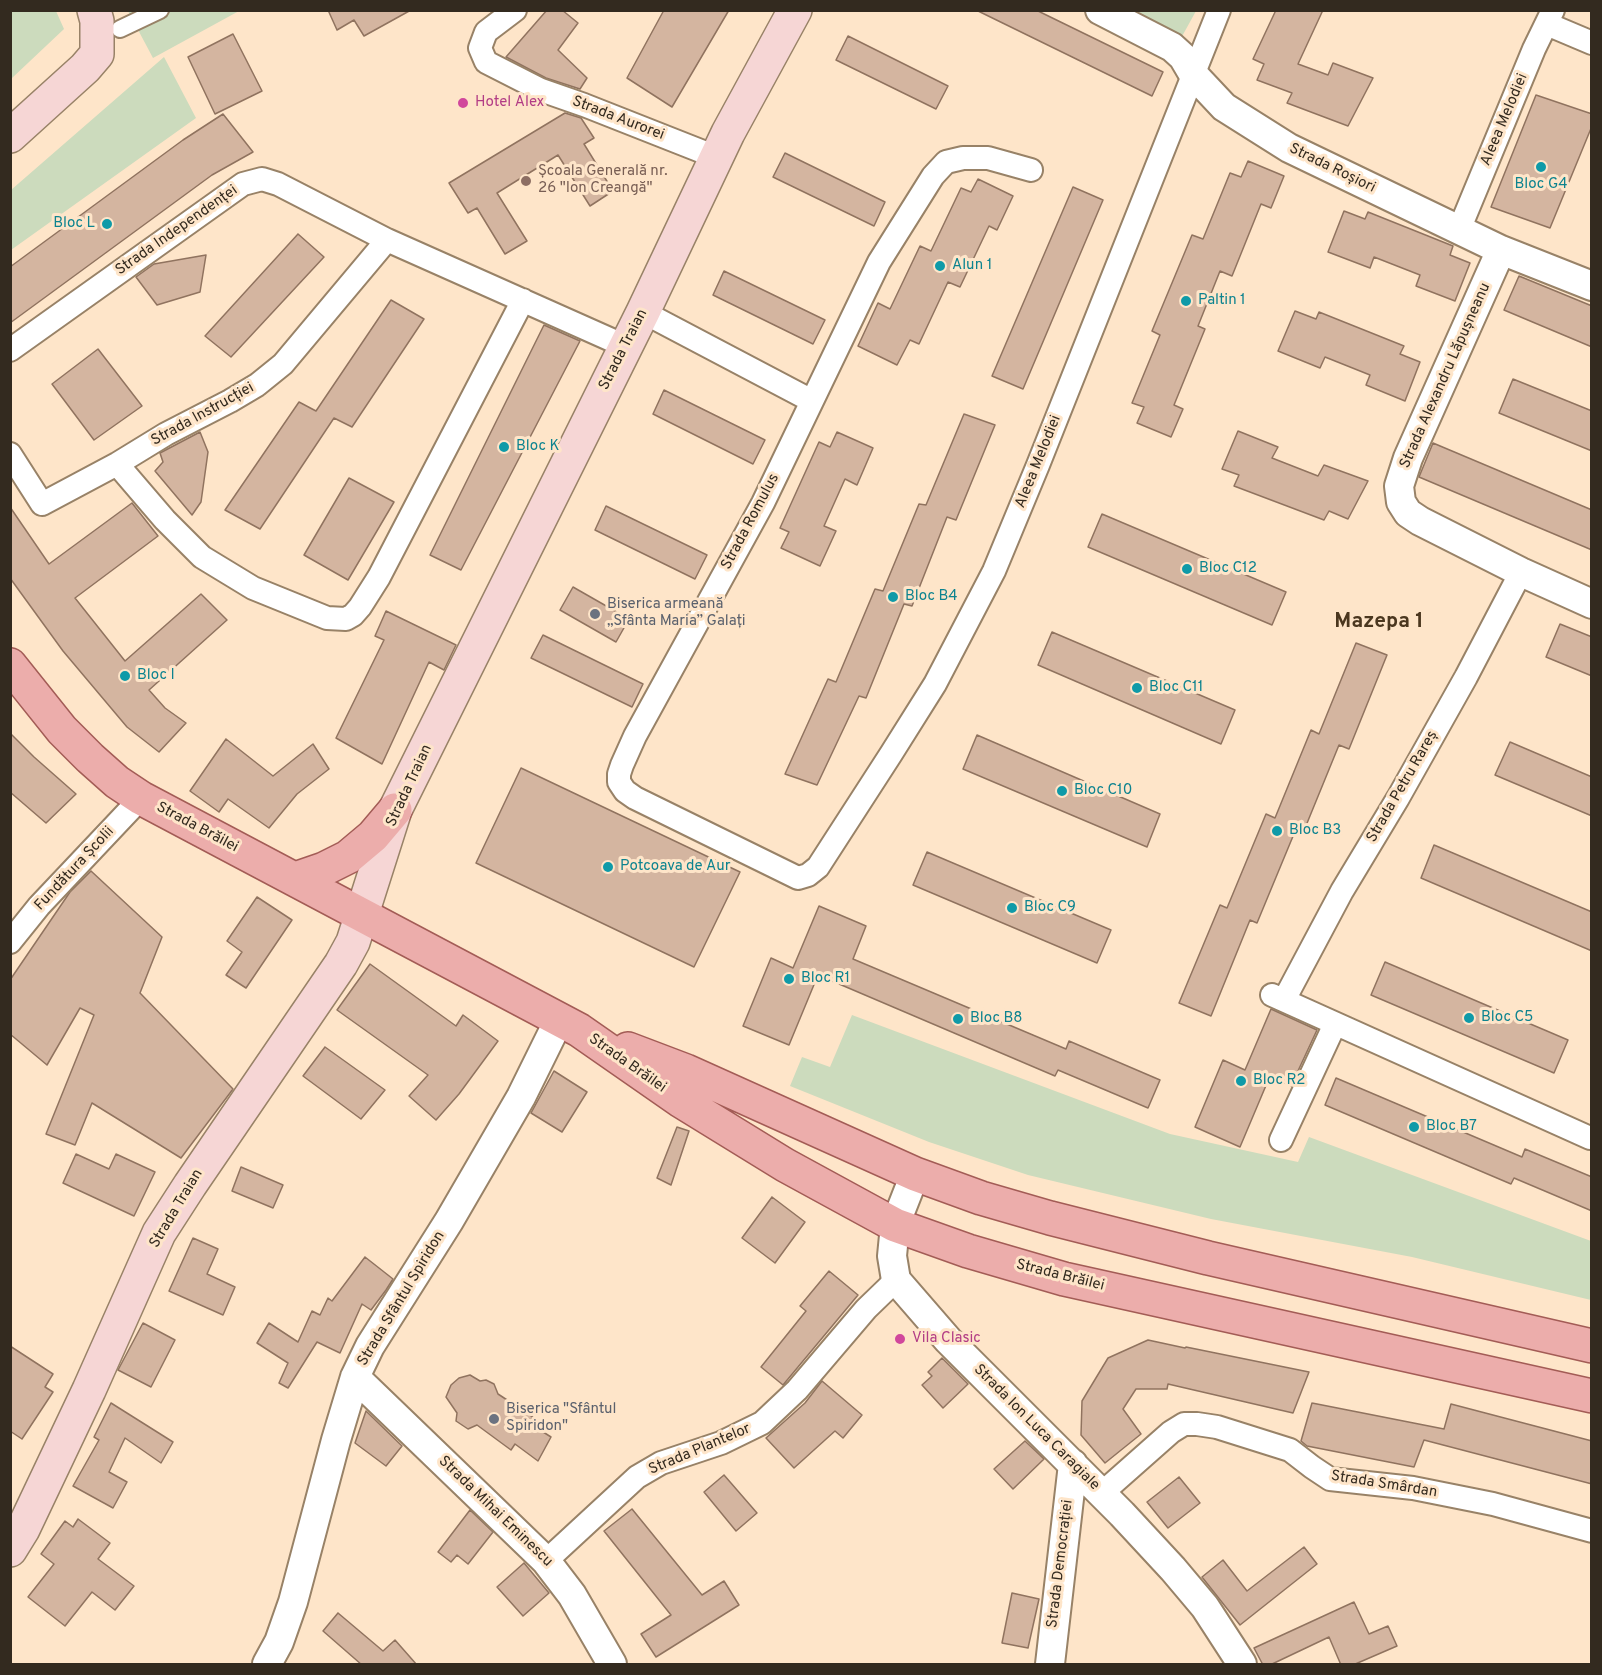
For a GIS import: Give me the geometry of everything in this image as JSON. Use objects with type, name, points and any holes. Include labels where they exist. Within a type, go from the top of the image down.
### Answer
[{"type":"main road","name":"Strada Traian","points":[[10,1551],[23,1529],[84,1401],[159,1233],[341,964],[353,942],[395,810],[643,312],[716,157],[795,10]]},
{"type":"main road","points":[[10,136],[85,68],[97,54],[103,20]]},
{"type":"main road","name":"Strada Brăilei","points":[[10,665],[62,730],[117,782],[141,798],[569,1025],[681,1101],[784,1165],[895,1225],[968,1251],[1064,1279],[1592,1396]]},
{"type":"main road","points":[[295,879],[348,856],[373,836],[395,810]]},
{"type":"main road","name":"Strada Brăilei","points":[[569,1025],[686,1071],[915,1174],[981,1198],[1208,1258],[1592,1346]]},
{"type":"street","points":[[103,20],[160,10]]},
{"type":"street","name":"Strada Aurorei","points":[[515,10],[486,32],[480,48],[486,62],[541,90],[716,157]]},
{"type":"street","name":"Strada Roșiori","points":[[1100,10],[1172,47],[1183,57],[1193,74],[1224,107],[1289,148],[1459,230],[1592,286]]},
{"type":"street","name":"Aleea Melodiei","points":[[798,878],[808,875],[818,867],[885,764],[935,684],[994,571],[1219,10]]},
{"type":"street","points":[[1550,17],[1592,42]]},
{"type":"street","name":"Aleea Melodiei","points":[[1459,230],[1534,49],[1550,17]]},
{"type":"street","name":"Strada Romulus","points":[[798,878],[635,798],[625,791],[619,782],[619,774],[635,736],[763,502],[879,262],[933,176],[946,162],[963,158],[988,158],[1031,170]]},
{"type":"street","name":"Strada Independenței","points":[[10,350],[243,184],[262,179],[278,184],[387,240],[625,346]]},
{"type":"street","name":"Strada Instrucției","points":[[10,454],[42,504],[117,464],[166,434],[230,401],[257,385],[283,364],[387,240]]},
{"type":"street","name":"Strada Alexandru Lăpușneanu","points":[[1501,249],[1408,458],[1399,486],[1401,502],[1408,513],[1521,572],[1592,604]]},
{"type":"street","points":[[117,464],[165,520],[202,557],[253,588],[327,618],[346,619],[353,615],[379,577],[523,300]]},
{"type":"street","points":[[643,312],[812,401]]},
{"type":"street","name":"Strada Petru Rareș","points":[[1521,572],[1466,677],[1398,798],[1278,997],[1590,1138]]},
{"type":"street","name":"Fundătura Școlii","points":[[10,942],[39,906],[141,798]]},
{"type":"street","points":[[1281,1140],[1335,1024]]},
{"type":"street","name":"Strada Sfântul Spiridon","points":[[267,1665],[279,1642],[293,1602],[355,1377],[370,1346],[449,1221],[510,1116],[569,1025]]},
{"type":"street","points":[[896,1280],[892,1256],[895,1225],[915,1174]]},
{"type":"street","name":"Strada Ion Luca Caragiale","points":[[896,1280],[948,1340],[1148,1541],[1205,1607],[1242,1665]]},
{"type":"street","name":"Strada Plantelor","points":[[546,1561],[637,1477],[661,1464],[721,1443],[762,1423],[797,1390],[866,1309],[896,1280]]},
{"type":"street","name":"Strada Mihai Eminescu","points":[[355,1377],[546,1561],[572,1595],[612,1665]]},
{"type":"street","name":"Strada Smârdan","points":[[1102,1493],[1171,1432],[1184,1424],[1197,1424],[1217,1427],[1290,1450],[1330,1479],[1413,1488],[1470,1499],[1592,1530]]},
{"type":"street","name":"Strada Democrației","points":[[1050,1665],[1073,1464]]},
{"type":"green space","points":[[11,10],[56,11],[64,29],[11,79]]},
{"type":"green space","points":[[128,11],[239,11],[153,58]]},
{"type":"green space","points":[[1119,11],[1196,11],[1180,40]]},
{"type":"green space","points":[[164,57],[196,118],[11,250],[11,190]]},
{"type":"green space","points":[[852,1015],[1170,1134],[1298,1162],[1309,1137],[1591,1241],[1591,1300],[1412,1257],[1211,1219],[1028,1175],[929,1142],[790,1086],[802,1057],[830,1067]]},
{"type":"building","points":[[328,10],[411,10],[364,36],[354,20],[337,30]]},
{"type":"building","points":[[547,10],[562,10],[578,23],[558,50],[587,78],[580,89],[546,78],[506,57]]},
{"type":"building","points":[[664,10],[729,10],[672,107],[627,78]]},
{"type":"building","points":[[976,10],[1036,10],[1163,72],[1152,96]]},
{"type":"building","points":[[1276,10],[1323,10],[1298,64],[1328,75],[1333,63],[1373,78],[1348,126],[1287,103],[1292,93],[1257,80],[1264,64],[1253,59]]},
{"type":"building","points":[[233,34],[262,91],[215,114],[188,57]]},
{"type":"building","points":[[848,36],[948,86],[936,109],[836,60]]},
{"type":"building","name":"Bloc G4","points":[[1536,95],[1592,114],[1592,126],[1550,228],[1491,207]]},
{"type":"building","points":[[565,113],[581,118],[594,138],[584,144],[613,191],[590,206],[558,155],[497,193],[527,241],[505,254],[477,208],[468,213],[449,183]]},
{"type":"building","name":"Bloc L","points":[[223,114],[253,152],[212,175],[10,323],[10,267],[183,140]]},
{"type":"building","points":[[785,153],[885,202],[874,226],[773,177]]},
{"type":"building","name":"Paltin 1","points":[[1248,161],[1284,176],[1271,208],[1261,204],[1232,276],[1220,271],[1198,326],[1205,329],[1174,405],[1183,409],[1171,437],[1137,423],[1144,407],[1132,403],[1160,335],[1152,331],[1192,235],[1203,239],[1230,173],[1241,177]]},
{"type":"building","name":"Alun 1","points":[[978,179],[1013,196],[997,230],[989,226],[960,287],[948,282],[919,344],[910,340],[897,365],[858,346],[878,303],[890,309],[920,246],[931,251],[961,188],[971,192]]},
{"type":"building","points":[[1073,187],[1103,200],[1023,389],[992,376]]},
{"type":"building","points":[[1344,211],[1365,219],[1368,212],[1453,246],[1450,255],[1470,263],[1455,301],[1416,286],[1420,275],[1374,257],[1370,268],[1328,252]]},
{"type":"building","points":[[298,234],[324,257],[231,357],[205,336]]},
{"type":"building","points":[[206,255],[200,292],[157,305],[136,277],[154,264]]},
{"type":"building","points":[[724,271],[825,320],[813,344],[713,295]]},
{"type":"building","points":[[1519,276],[1592,306],[1592,347],[1504,310]]},
{"type":"building","points":[[391,300],[424,319],[352,427],[334,418],[260,529],[225,510],[299,402],[316,411]]},
{"type":"building","points":[[1295,311],[1316,319],[1319,312],[1404,346],[1400,354],[1420,362],[1405,401],[1366,385],[1370,375],[1325,357],[1320,368],[1278,351]]},
{"type":"building","name":"Bloc K","points":[[544,325],[580,341],[461,570],[430,555]]},
{"type":"building","points":[[98,349],[142,406],[94,440],[52,384]]},
{"type":"building","points":[[1513,379],[1592,411],[1592,451],[1499,413]]},
{"type":"building","points":[[664,390],[765,440],[753,464],[653,414]]},
{"type":"building","name":"Bloc B4","points":[[964,414],[995,425],[956,520],[947,517],[912,606],[904,604],[866,698],[859,696],[817,785],[785,774],[828,679],[836,682],[875,589],[883,591],[919,504],[926,505]]},
{"type":"building","points":[[1238,431],[1278,447],[1272,458],[1318,476],[1324,465],[1368,481],[1348,519],[1329,511],[1324,520],[1234,486],[1239,475],[1222,469]]},
{"type":"building","points":[[200,432],[208,452],[201,502],[192,515],[155,471],[163,462],[160,453]]},
{"type":"building","points":[[837,432],[873,448],[857,485],[845,479],[824,526],[836,531],[820,566],[781,548],[789,532],[780,528],[819,442],[830,447]]},
{"type":"building","points":[[1433,443],[1592,510],[1592,550],[1419,477]]},
{"type":"building","points":[[349,478],[394,502],[348,580],[304,555]]},
{"type":"building","points":[[132,503],[158,536],[75,598],[125,661],[201,594],[227,620],[149,690],[165,708],[186,723],[159,752],[127,727],[63,651],[10,578],[10,507],[49,564]]},
{"type":"building","points":[[606,506],[707,555],[695,579],[595,530]]},
{"type":"building","name":"Bloc C12","points":[[1102,514],[1286,592],[1272,625],[1088,547]]},
{"type":"building","name":"Biserica armeană „Sfânta Maria” Galați","points":[[573,587],[629,619],[616,642],[560,610]]},
{"type":"building","points":[[386,611],[456,645],[444,670],[429,662],[382,764],[336,738],[384,640],[375,636]]},
{"type":"building","points":[[1560,624],[1592,637],[1592,676],[1546,657]]},
{"type":"building","name":"Bloc C11","points":[[1052,632],[1235,710],[1221,744],[1038,665]]},
{"type":"building","points":[[543,635],[643,684],[632,707],[531,658]]},
{"type":"building","name":"Bloc B3","points":[[1356,643],[1387,655],[1349,749],[1339,745],[1303,833],[1296,829],[1257,923],[1250,920],[1211,1016],[1179,1003],[1220,905],[1227,908],[1266,814],[1275,818],[1311,730],[1319,734]]},
{"type":"building","points":[[10,733],[76,794],[46,823],[10,792]]},
{"type":"building","name":"Bloc C10","points":[[977,735],[1160,814],[1147,847],[963,769]]},
{"type":"building","points":[[226,739],[273,776],[313,744],[329,769],[297,794],[269,828],[228,799],[219,812],[190,791]]},
{"type":"building","points":[[1510,742],[1592,777],[1592,816],[1495,775]]},
{"type":"building","name":"Potcoava de Aur","points":[[521,768],[740,872],[694,967],[476,863]]},
{"type":"building","points":[[1434,845],[1592,912],[1592,951],[1421,878]]},
{"type":"building","name":"Bloc C9","points":[[927,852],[1111,930],[1097,963],[913,885]]},
{"type":"building","points":[[91,871],[162,937],[140,993],[233,1089],[181,1158],[92,1103],[75,1145],[46,1134],[94,1015],[80,1008],[47,1065],[10,1034],[10,980],[70,892]]},
{"type":"building","points":[[257,897],[292,920],[246,988],[226,975],[242,952],[227,941]]},
{"type":"building","points":[[819,906],[866,926],[853,959],[1066,1049],[1069,1041],[1160,1080],[1148,1108],[1058,1070],[1055,1076],[818,975],[789,1045],[743,1026],[771,958],[793,968]]},
{"type":"building","name":"Bloc C5","points":[[1385,962],[1568,1040],[1554,1073],[1371,995]]},
{"type":"building","points":[[370,964],[456,1026],[463,1015],[498,1041],[459,1094],[436,1120],[409,1096],[428,1075],[337,1010]]},
{"type":"building","name":"Bloc R2","points":[[1271,1009],[1317,1030],[1291,1086],[1270,1076],[1240,1147],[1195,1127],[1223,1060],[1245,1070]]},
{"type":"building","points":[[325,1047],[385,1090],[361,1119],[303,1076]]},
{"type":"building","points":[[554,1071],[587,1092],[562,1132],[531,1113]]},
{"type":"building","name":"Bloc B7","points":[[1336,1078],[1522,1157],[1525,1149],[1592,1177],[1592,1211],[1514,1178],[1511,1184],[1325,1105]]},
{"type":"building","points":[[677,1127],[689,1131],[671,1185],[657,1178]]},
{"type":"building","points":[[76,1154],[109,1169],[116,1154],[155,1172],[134,1216],[63,1183]]},
{"type":"building","points":[[241,1167],[283,1185],[273,1208],[232,1191]]},
{"type":"building","points":[[772,1197],[805,1222],[775,1263],[742,1238]]},
{"type":"building","points":[[193,1238],[218,1249],[207,1274],[235,1287],[223,1315],[169,1291]]},
{"type":"building","points":[[365,1257],[393,1279],[386,1290],[371,1310],[362,1304],[340,1353],[317,1342],[288,1388],[279,1383],[288,1363],[257,1343],[269,1323],[298,1342],[312,1311],[320,1315],[328,1298],[332,1301]]},
{"type":"building","points":[[829,1271],[858,1295],[783,1385],[761,1367],[806,1311],[800,1306]]},
{"type":"building","points":[[143,1323],[175,1340],[151,1387],[118,1370]]},
{"type":"building","points":[[1148,1340],[1309,1372],[1293,1413],[1168,1384],[1167,1389],[1136,1389],[1123,1409],[1141,1434],[1105,1463],[1081,1435],[1082,1401],[1108,1358]]},
{"type":"building","points":[[10,1346],[53,1374],[45,1387],[53,1392],[22,1439],[10,1431]]},
{"type":"building","points":[[942,1358],[968,1384],[943,1408],[922,1385],[932,1376],[928,1372]]},
{"type":"building","name":"Biserica \"Sfântul Spiridon\"","points":[[470,1375],[480,1381],[486,1380],[494,1384],[498,1394],[533,1417],[529,1423],[551,1437],[538,1461],[515,1444],[511,1450],[477,1425],[468,1429],[456,1421],[457,1413],[446,1397],[451,1385],[459,1378]]},
{"type":"building","points":[[822,1381],[862,1415],[843,1438],[835,1431],[794,1468],[766,1438],[805,1403]]},
{"type":"building","points":[[111,1403],[173,1442],[161,1463],[125,1438],[109,1472],[127,1482],[113,1508],[73,1486],[99,1440],[94,1437]]},
{"type":"building","points":[[1312,1403],[1444,1429],[1451,1404],[1592,1441],[1592,1484],[1424,1440],[1414,1467],[1307,1446],[1301,1441]]},
{"type":"building","points":[[366,1411],[402,1446],[386,1466],[355,1443]]},
{"type":"building","points":[[1025,1441],[1044,1459],[1013,1489],[994,1469]]},
{"type":"building","points":[[724,1475],[757,1513],[736,1531],[704,1492]]},
{"type":"building","points":[[1179,1477],[1200,1503],[1168,1528],[1147,1502]]},
{"type":"building","points":[[632,1509],[702,1595],[724,1581],[739,1605],[656,1657],[641,1634],[671,1615],[604,1531]]},
{"type":"building","points":[[470,1510],[493,1532],[468,1564],[457,1555],[451,1562],[438,1552]]},
{"type":"building","points":[[78,1519],[110,1543],[98,1559],[134,1586],[115,1610],[92,1592],[65,1626],[28,1597],[54,1564],[41,1554],[65,1521],[73,1527]]},
{"type":"building","points":[[1304,1547],[1317,1564],[1240,1625],[1202,1577],[1223,1560],[1247,1591]]},
{"type":"building","points":[[524,1563],[549,1593],[523,1616],[497,1587]]},
{"type":"building","points":[[1012,1593],[1039,1599],[1028,1648],[1002,1643]]},
{"type":"building","points":[[1354,1602],[1369,1634],[1388,1626],[1397,1646],[1353,1665],[1341,1665],[1329,1637],[1270,1665],[1263,1665],[1254,1648]]},
{"type":"building","points":[[338,1613],[383,1651],[395,1640],[417,1665],[362,1665],[323,1631]]},
{"type":"place","name":"Hotel Alex","points":[[463,103]]},
{"type":"place","name":"Bloc G4","points":[[1541,167]]},
{"type":"place","name":"Școala Generală nr. 26 \"Ion Creangă\"","points":[[526,181]]},
{"type":"place","name":"Bloc L","points":[[107,224]]},
{"type":"place","name":"Alun 1","points":[[940,266]]},
{"type":"place","name":"Paltin 1","points":[[1186,301]]},
{"type":"place","name":"Bloc K","points":[[504,447]]},
{"type":"place","name":"Bloc C12","points":[[1187,569]]},
{"type":"place","name":"Bloc B4","points":[[893,597]]},
{"type":"place","name":"Biserica armeană „Sfânta Maria” Galați","points":[[595,614]]},
{"type":"place","name":"Bloc I","points":[[125,676]]},
{"type":"place","name":"Bloc C11","points":[[1137,688]]},
{"type":"place","name":"Bloc C10","points":[[1062,791]]},
{"type":"place","name":"Bloc B3","points":[[1277,831]]},
{"type":"place","name":"Potcoava de Aur","points":[[608,867]]},
{"type":"place","name":"Bloc C9","points":[[1012,908]]},
{"type":"place","name":"Bloc R1","points":[[789,979]]},
{"type":"place","name":"Bloc C5","points":[[1469,1018]]},
{"type":"place","name":"Bloc B8","points":[[958,1019]]},
{"type":"place","name":"Bloc R2","points":[[1241,1081]]},
{"type":"place","name":"Bloc B7","points":[[1414,1127]]},
{"type":"place","name":"Vila Clasic","points":[[900,1339]]},
{"type":"place","name":"Biserica \"Sfântul Spiridon\"","points":[[494,1419]]},
{"type":"district","name":"Mazepa 1","points":[[1379,623]]}]
